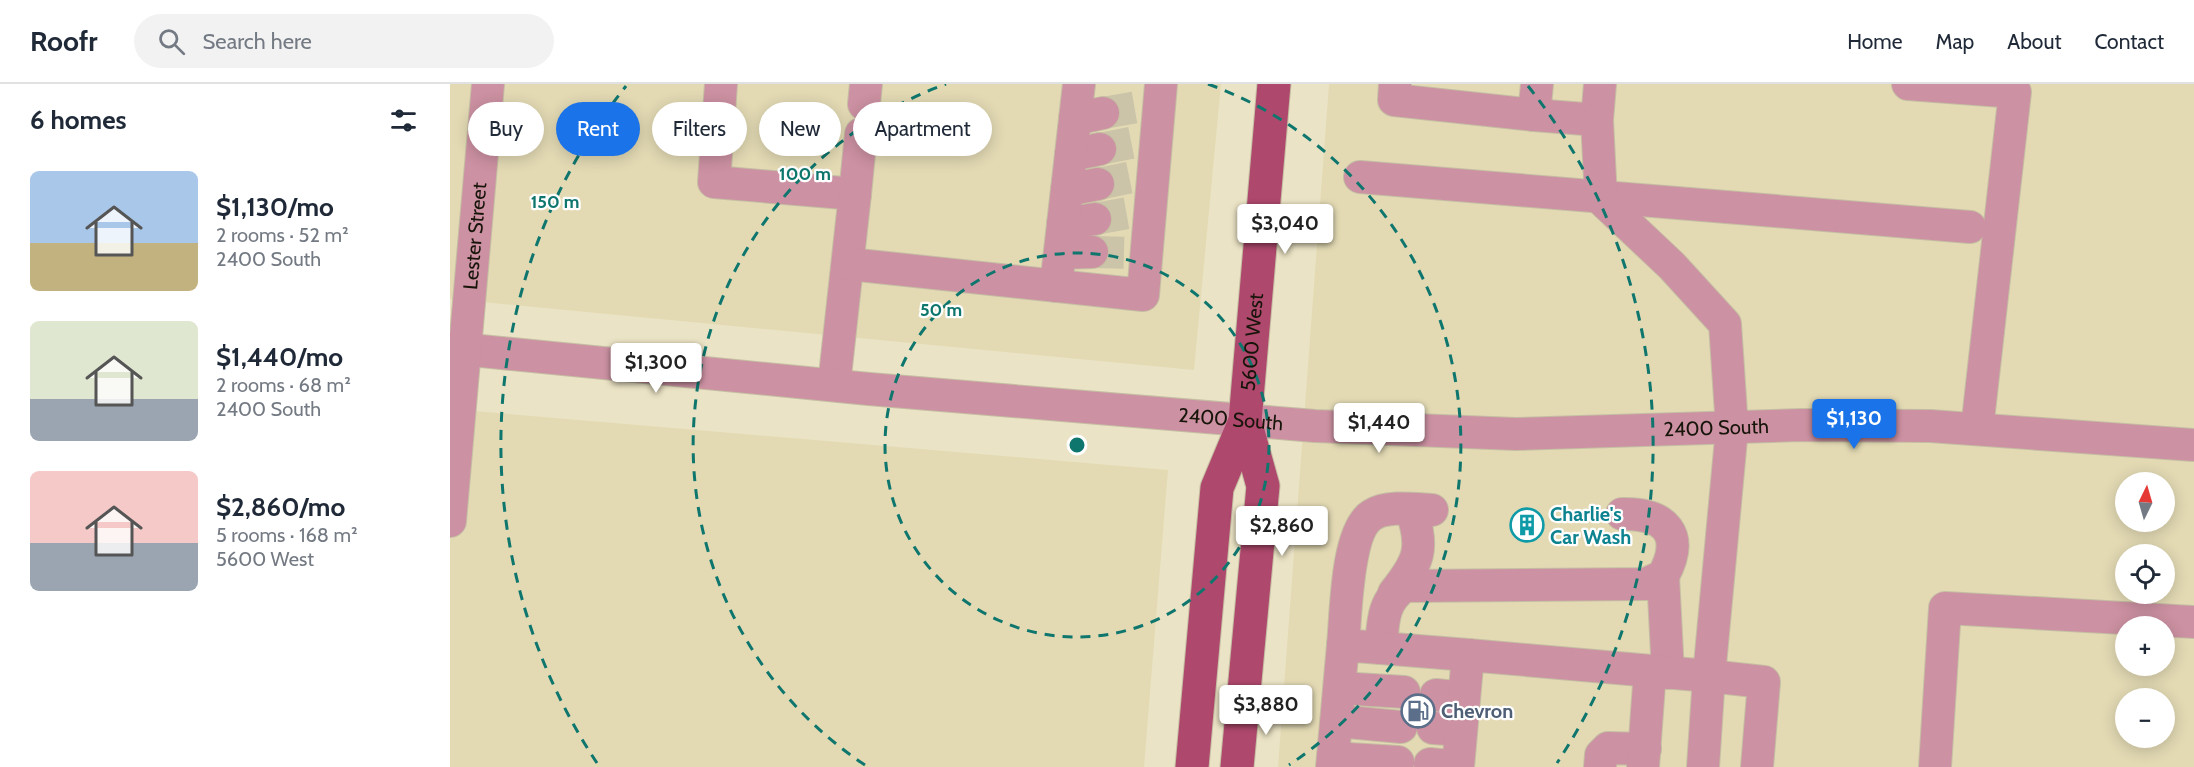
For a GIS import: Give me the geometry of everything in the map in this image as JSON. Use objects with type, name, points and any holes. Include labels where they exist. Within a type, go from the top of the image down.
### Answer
[{"type":"main road","name":"5600 West","points":[[1192,767],[1217,488],[1245,421],[1274,84]]},
{"type":"main road","name":"5600 West","points":[[1237,767],[1263,486],[1245,421]]},
{"type":"street","name":"Lester Street","points":[[450,521],[457,350],[488,84]]},
{"type":"street","points":[[721,84],[714,182],[855,194]]},
{"type":"street","points":[[1395,84],[1394,100],[1535,99],[1597,120]]},
{"type":"street","points":[[1600,84],[1597,120],[1600,199],[1672,266],[1725,324],[1732,428],[1703,767]]},
{"type":"street","points":[[1908,84],[2015,92],[1977,429]]},
{"type":"street","points":[[1056,286],[1067,190],[1086,152],[1087,98]]},
{"type":"street","points":[[849,264],[1143,295],[1139,253],[1148,139],[1154,98]]},
{"type":"street","points":[[834,385],[849,264],[859,156]]},
{"type":"street","points":[[1360,177],[1600,199],[1970,227]]},
{"type":"street","points":[[1067,190],[1098,184]]},
{"type":"street","points":[[1062,238],[1095,219]]},
{"type":"street","points":[[1062,238],[1092,252]]},
{"type":"street","name":"2400 South","points":[[457,350],[1245,421],[1460,433],[1574,434],[1865,425],[1977,429],[2194,445]]},
{"type":"street","points":[[1381,648],[1387,603],[1411,572],[1419,555],[1422,509],[1390,510],[1372,514],[1362,526],[1354,544],[1343,645],[1333,763],[1398,762]]},
{"type":"street","points":[[1600,767],[1601,755],[1608,748],[1644,758],[1659,672],[1663,576],[1673,552],[1672,539],[1664,525],[1654,516],[1622,514]]},
{"type":"street","points":[[1394,593],[1405,585],[1420,583],[1646,584],[1663,576]]},
{"type":"street","points":[[1935,767],[1945,608],[2194,622]]},
{"type":"street","points":[[1343,645],[1764,682],[1757,767]]},
{"type":"street","points":[[1448,766],[1447,729],[1450,697],[1468,655]]},
{"type":"street","points":[[1340,688],[1404,693]]},
{"type":"street","points":[[1337,721],[1401,726]]},
{"type":"shaded area","points":[[450,84],[1221,84],[1194,370],[450,299]]},
{"type":"shaded area","points":[[1329,84],[2194,84],[2194,767],[1278,767]]},
{"type":"shaded area","points":[[450,409],[1168,470],[1144,767],[450,767]]},
{"type":"tunnel","points":[[1103,113],[1143,106]]},
{"type":"tunnel","points":[[1100,149],[1140,141]]},
{"type":"tunnel","points":[[1098,184],[1137,176]]},
{"type":"tunnel","points":[[1095,219],[1134,212]]},
{"type":"tunnel","points":[[1092,252],[1131,253]]},
{"type":"place","name":"Charlie's Car Wash","points":[[1527,525]]},
{"type":"place","name":"Chevron","points":[[1418,711]]}]
